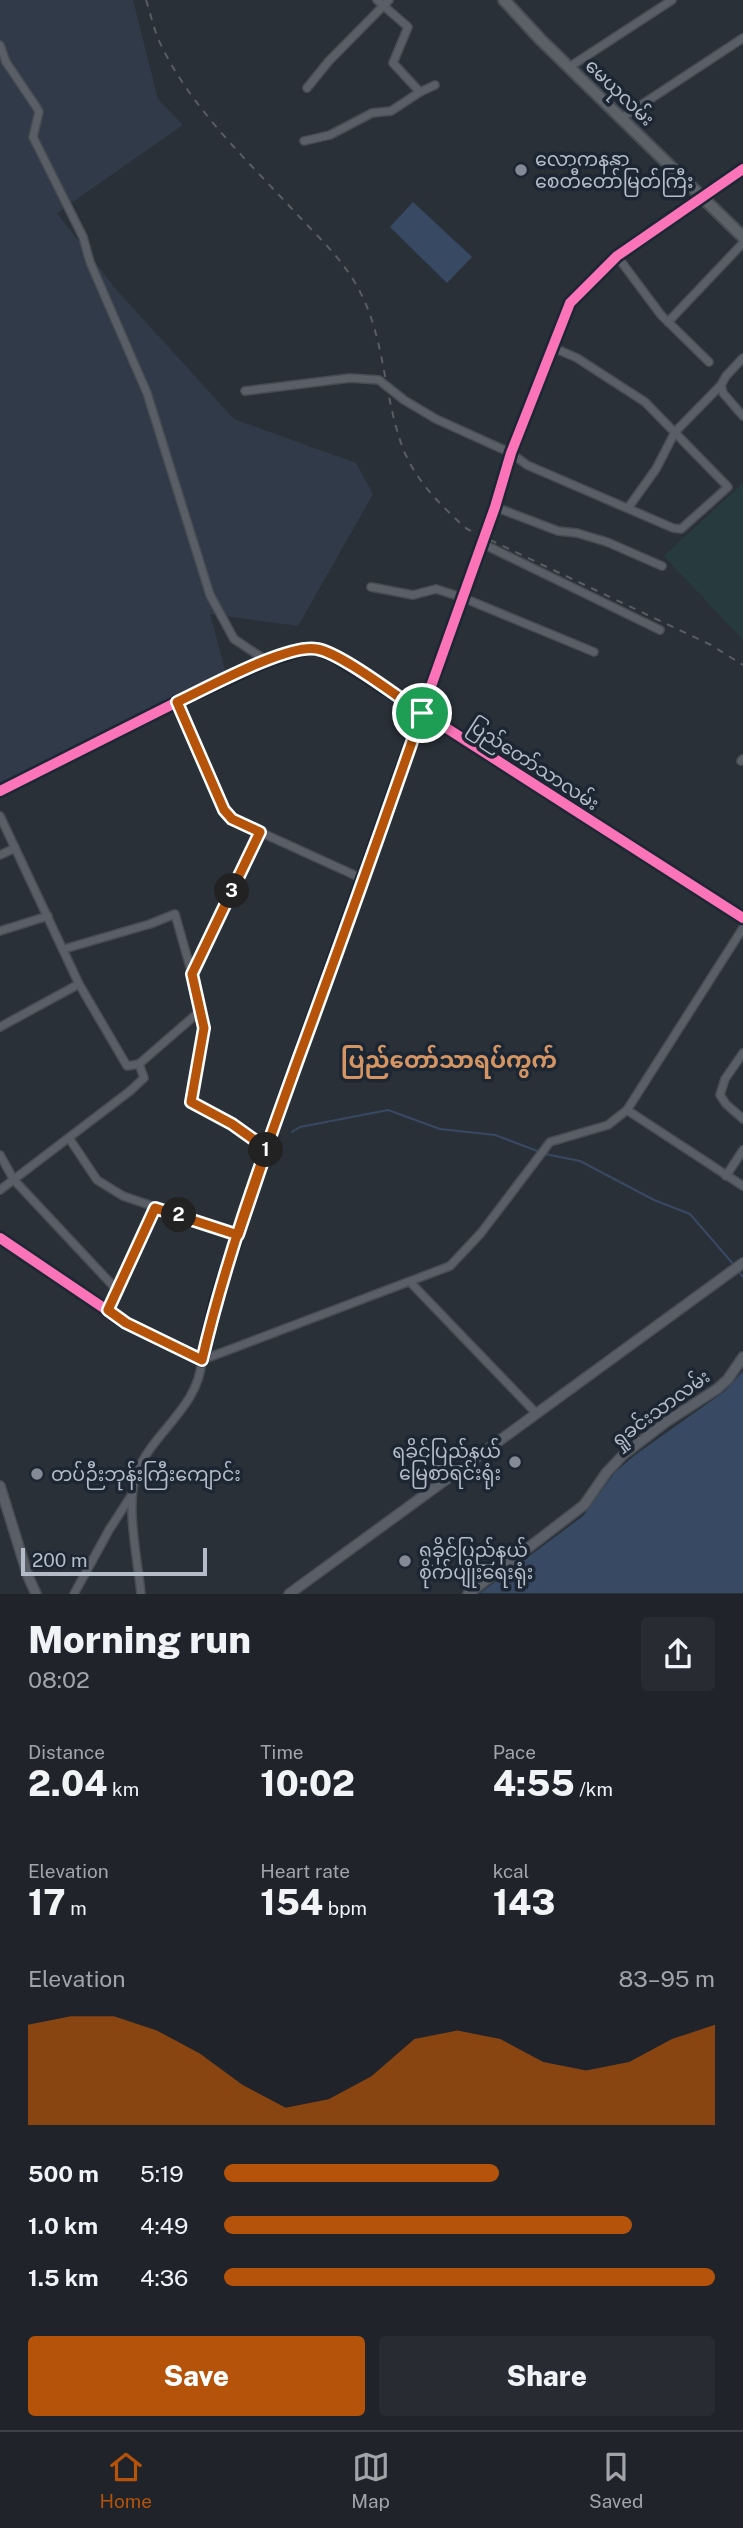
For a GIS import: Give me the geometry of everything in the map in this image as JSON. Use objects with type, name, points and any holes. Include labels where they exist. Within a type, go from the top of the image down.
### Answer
[{"type":"main road","name":"မေယုလမ်း","points":[[505,0],[541,40],[704,195],[743,228]]},
{"type":"main road","name":"မေယုလမ်း","points":[[512,0],[743,237]]},
{"type":"street","points":[[377,0],[387,3],[408,27],[393,63],[419,92]]},
{"type":"street","points":[[574,64],[672,0]]},
{"type":"street","points":[[307,88],[328,62],[387,3]]},
{"type":"street","points":[[626,115],[743,38]]},
{"type":"street","points":[[0,45],[6,62],[39,112],[33,137],[83,237],[90,262],[147,393],[210,595],[234,639],[267,661]]},
{"type":"street","points":[[304,141],[330,135],[372,113],[391,111],[419,92],[435,85]]},
{"type":"street","points":[[74,1594],[131,1495],[137,1472],[145,1457],[195,1390],[216,1300],[267,1149],[495,507],[511,453],[570,303],[617,256],[663,227],[743,169]]},
{"type":"street","points":[[668,322],[743,243]]},
{"type":"street","points":[[617,256],[668,322],[709,362]]},
{"type":"street","points":[[245,391],[350,378],[379,380],[404,400],[436,419],[511,453],[527,465],[673,528],[681,529],[727,487],[645,402],[577,358],[554,348]]},
{"type":"street","points":[[628,508],[656,469],[675,432],[743,358]]},
{"type":"street","points":[[721,384],[723,393],[743,416]]},
{"type":"street","points":[[495,507],[558,531],[577,533],[607,542],[662,566]]},
{"type":"street","points":[[481,543],[660,630]]},
{"type":"street","points":[[371,587],[413,595],[436,589],[594,652]]},
{"type":"street","name":"ပြည်တော်သာလမ်း","points":[[0,791],[177,702],[267,661],[303,649],[326,652],[743,918]]},
{"type":"street","points":[[177,702],[224,810],[232,819],[363,879]]},
{"type":"street","points":[[0,816],[79,984],[127,1066],[139,1064],[200,1011]]},
{"type":"street","points":[[192,974],[260,832]]},
{"type":"street","points":[[0,855],[15,848]]},
{"type":"street","points":[[64,950],[175,914],[204,1028],[191,1102],[232,1124],[267,1149]]},
{"type":"street","points":[[0,931],[48,916]]},
{"type":"street","points":[[0,1238],[126,1323],[202,1360],[411,1283],[450,1266],[481,1233],[550,1142],[608,1125],[627,1110],[743,928]]},
{"type":"street","points":[[0,1027],[79,984]]},
{"type":"street","points":[[743,1053],[725,1079],[720,1095],[743,1119]]},
{"type":"street","points":[[0,1191],[130,1091],[144,1077],[139,1064]]},
{"type":"street","points":[[627,1110],[743,1186]]},
{"type":"street","points":[[69,1138],[97,1180],[123,1196],[238,1235]]},
{"type":"street","points":[[726,1176],[743,1150]]},
{"type":"street","points":[[0,1155],[14,1180],[117,1290]]},
{"type":"street","points":[[108,1310],[155,1208]]},
{"type":"street","points":[[289,1594],[743,1264]]},
{"type":"street","points":[[411,1283],[537,1414]]},
{"type":"street","name":"ရှုခင်းသာလမ်း","points":[[468,1594],[584,1505],[607,1472],[623,1455],[666,1422],[718,1389],[743,1357]]},
{"type":"street","points":[[0,1486],[29,1582],[36,1594]]},
{"type":"street","points":[[131,1495],[141,1594]]},
{"type":"shaded area","points":[[0,0],[133,0],[158,99],[183,125],[57,213],[114,287],[234,419],[356,463],[373,494],[298,626],[210,614],[226,673],[0,785]]},
{"type":"green space","points":[[743,483],[743,640],[664,556]]},
{"type":"water","points":[[413,202],[472,257],[447,283],[390,227]]},
{"type":"water","points":[[743,1371],[743,1593],[480,1593],[583,1516],[615,1472],[725,1391]]},
{"type":"waterway","points":[[292,1132],[300,1127],[388,1110],[440,1129],[495,1135],[540,1152]]},
{"type":"waterway","points":[[545,1154],[580,1161],[654,1200],[690,1214],[734,1265]]},
{"type":"waterway","points":[[739,1272],[743,1277]]},
{"type":"railway","points":[[146,0],[161,45],[188,91],[352,277],[374,327],[397,431],[404,451],[416,473],[448,512],[467,529],[711,645],[743,665]]},
{"type":"cycle path","points":[[0,1238],[126,1323],[202,1360],[216,1300],[275,1123],[495,507],[511,453],[570,303],[617,256],[743,169]]},
{"type":"cycle path","points":[[0,791],[177,702],[267,661],[307,648],[318,649],[334,656],[743,918]]},
{"type":"place","name":"လောကနန္ဒာ စေတီတော်မြတ်ကြီး","points":[[521,170]]},
{"type":"place","name":"ရခိုင်ပြည်နယ် မြေစာရင်းရုံး","points":[[515,1462]]},
{"type":"place","name":"တပ်ဉီးဘုန်းကြီးကျောင်း","points":[[37,1474]]},
{"type":"place","name":"ရခိုင်ပြည်နယ် စိုက်ပျိုးရေးရုံး","points":[[405,1561]]},
{"type":"district","name":"ပြည်တော်သာရပ်ကွက်","points":[[449,1060]]},
{"type":"route","points":[[422,713],[275,1123],[236,1241],[216,1300],[202,1360],[126,1323],[108,1310],[155,1208],[192,1218],[238,1235],[267,1149],[232,1124],[191,1102],[204,1028],[192,974],[260,832],[232,819],[224,810],[177,702],[267,661],[311,648],[334,656],[422,713]]}]
